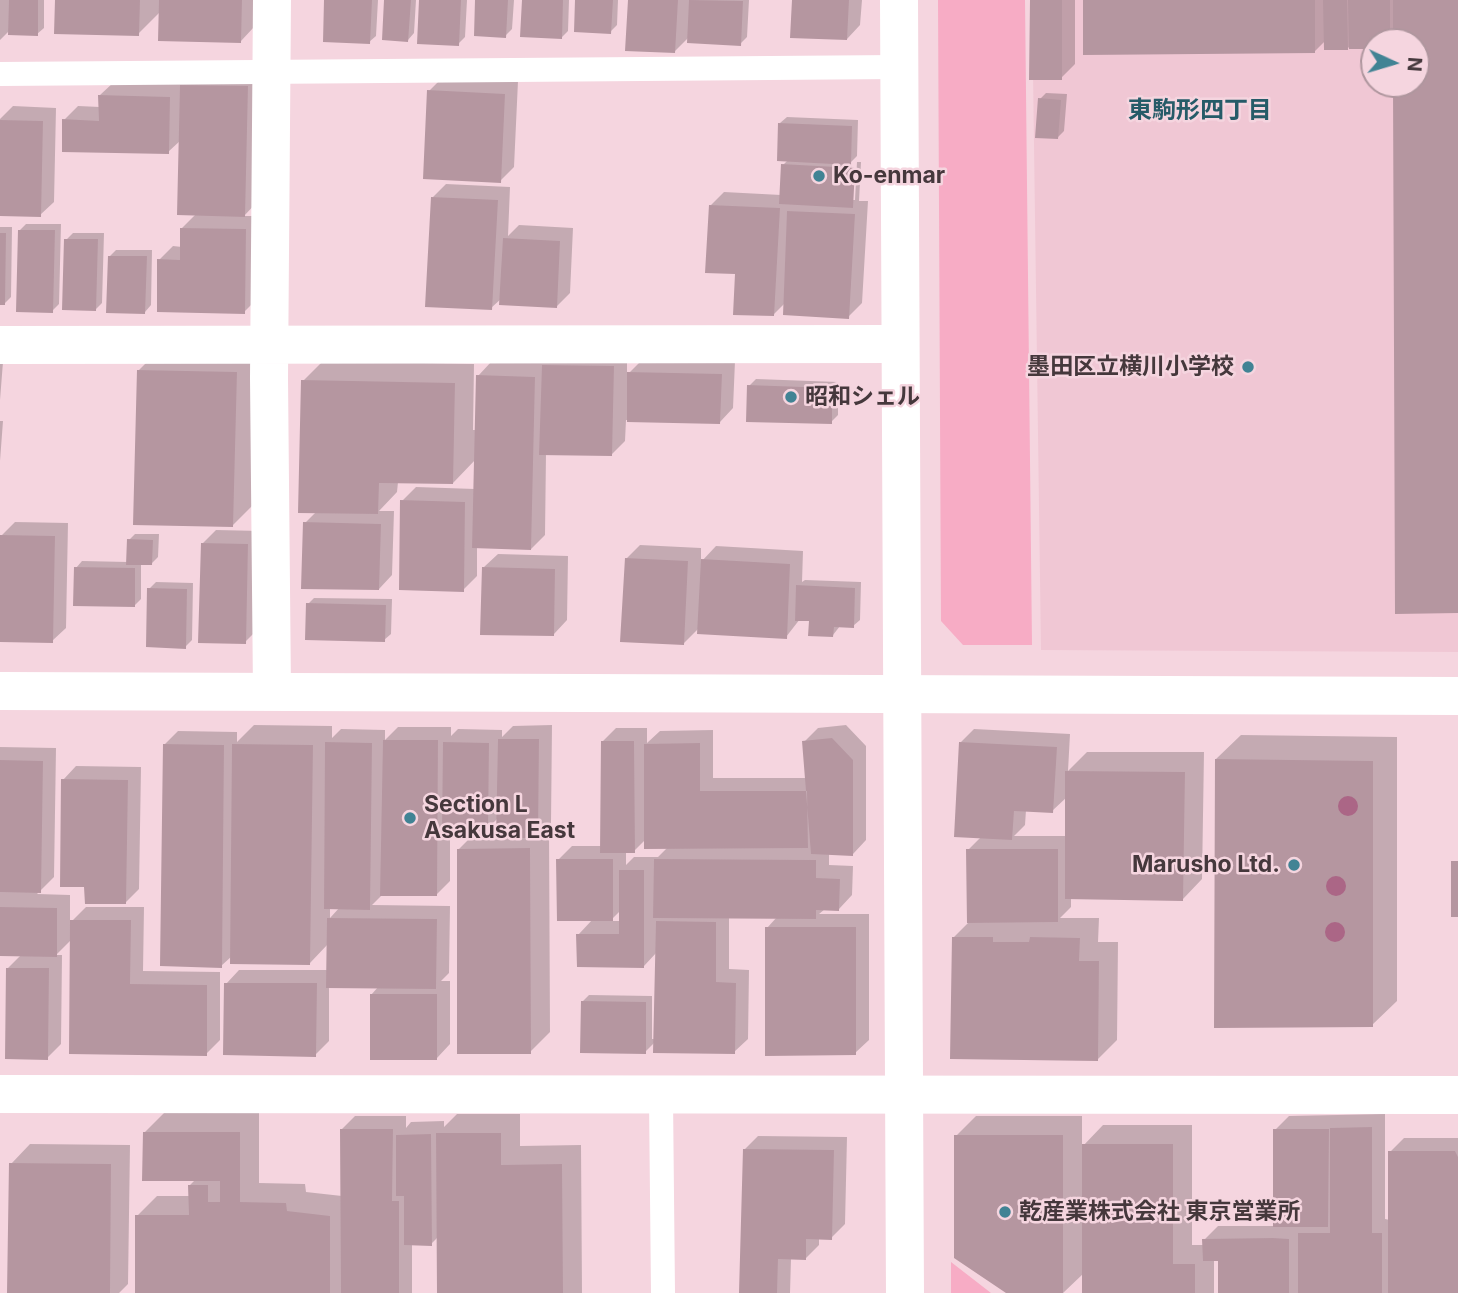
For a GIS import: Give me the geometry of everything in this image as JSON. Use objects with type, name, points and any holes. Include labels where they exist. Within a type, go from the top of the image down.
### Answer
[{"type":"street","points":[[272,0],[274,72],[269,344],[272,692]]},
{"type":"street","points":[[899,0],[905,1293]]},
{"type":"street","points":[[0,345],[899,344]]},
{"type":"street","points":[[0,691],[1458,696]]},
{"type":"street","points":[[0,1094],[1458,1096]]},
{"type":"lane","points":[[0,74],[898,67]]},
{"type":"lane","points":[[661,1097],[663,1293]]},
{"type":"shaded area","points":[[938,0],[1025,0],[1032,645],[963,645],[941,621]]},
{"type":"shaded area","name":"墨田区立横川小学校","points":[[1032,0],[1458,0],[1458,652],[1041,650]]},
{"type":"shaded area","points":[[951,1262],[991,1293],[951,1293]]},
{"type":"building","points":[[9,0],[38,0],[38,36],[8,35]]},
{"type":"building","points":[[55,0],[140,0],[139,36],[54,34]]},
{"type":"building","points":[[159,0],[242,0],[241,43],[158,41]]},
{"type":"building","points":[[324,0],[372,0],[370,44],[323,42]]},
{"type":"building","points":[[384,0],[411,0],[408,42],[382,40]]},
{"type":"building","points":[[419,0],[461,0],[459,46],[417,44]]},
{"type":"building","points":[[475,0],[508,0],[506,38],[474,36]]},
{"type":"building","points":[[522,0],[563,0],[562,39],[520,37]]},
{"type":"building","points":[[575,0],[613,0],[611,34],[574,32]]},
{"type":"building","points":[[628,0],[678,0],[675,53],[625,51]]},
{"type":"building","points":[[689,0],[743,1],[741,46],[687,43]]},
{"type":"building","points":[[792,0],[849,0],[847,40],[790,38]]},
{"type":"building","points":[[1030,0],[1062,0],[1062,80],[1029,80]]},
{"type":"building","points":[[1083,0],[1315,0],[1315,53],[1083,55]]},
{"type":"building","points":[[1323,0],[1347,0],[1348,50],[1324,50]]},
{"type":"building","points":[[1348,0],[1390,0],[1390,28],[1360,28],[1360,49],[1349,49]]},
{"type":"building","points":[[1393,0],[1458,0],[1458,613],[1395,614],[1393,98],[1430,98],[1430,28],[1393,28]]},
{"type":"building","points":[[180,85],[248,86],[245,217],[177,215]]},
{"type":"building","points":[[427,90],[505,94],[501,183],[423,179]]},
{"type":"building","points":[[98,95],[170,97],[169,154],[62,152],[62,119],[99,121]]},
{"type":"building","points":[[1038,98],[1061,100],[1058,139],[1035,138]]},
{"type":"building","points":[[0,120],[43,121],[41,217],[0,216]]},
{"type":"building","points":[[778,123],[852,126],[851,165],[777,161]]},
{"type":"building","points":[[781,164],[855,168],[853,208],[779,204]]},
{"type":"building","points":[[431,197],[498,200],[492,310],[425,307]]},
{"type":"building","points":[[709,205],[780,208],[774,316],[733,315],[735,274],[705,273]]},
{"type":"building","points":[[787,211],[855,214],[849,319],[783,315]]},
{"type":"building","points":[[180,228],[246,229],[245,314],[157,312],[157,259],[180,260]]},
{"type":"building","points":[[18,230],[55,230],[53,313],[16,312]]},
{"type":"building","points":[[0,233],[6,233],[5,305],[0,305]]},
{"type":"building","points":[[503,238],[560,241],[557,308],[499,305]]},
{"type":"building","points":[[64,239],[98,239],[96,311],[62,310]]},
{"type":"building","points":[[108,256],[147,256],[145,314],[106,313]]},
{"type":"building","points":[[542,365],[614,366],[612,456],[539,455]]},
{"type":"building","points":[[137,370],[237,372],[233,527],[133,525]]},
{"type":"building","points":[[627,372],[722,374],[720,424],[627,422]]},
{"type":"building","points":[[476,375],[535,377],[531,550],[472,548]]},
{"type":"building","points":[[301,380],[455,383],[453,484],[379,483],[378,514],[298,513]]},
{"type":"building","points":[[747,385],[832,388],[832,424],[746,422]]},
{"type":"building","points":[[400,500],[465,502],[464,592],[399,590]]},
{"type":"building","points":[[303,522],[381,524],[379,590],[301,589]]},
{"type":"building","points":[[0,535],[55,536],[53,643],[0,642]]},
{"type":"building","points":[[127,539],[153,540],[152,565],[126,565]]},
{"type":"building","points":[[201,543],[248,544],[246,644],[198,643]]},
{"type":"building","points":[[625,558],[688,561],[684,645],[620,642]]},
{"type":"building","points":[[701,559],[790,564],[787,639],[697,634]]},
{"type":"building","points":[[74,567],[135,568],[135,607],[73,606]]},
{"type":"building","points":[[482,567],[555,569],[554,636],[480,635]]},
{"type":"building","points":[[796,585],[855,588],[854,628],[834,627],[833,637],[808,636],[809,621],[795,621]]},
{"type":"building","points":[[147,588],[187,589],[186,649],[146,647]]},
{"type":"building","points":[[306,603],[386,605],[385,642],[305,640]]},
{"type":"building","points":[[832,738],[853,760],[853,856],[811,854],[802,741]]},
{"type":"building","points":[[498,739],[539,739],[538,838],[496,838]]},
{"type":"building","name":"Section L Asakusa East","points":[[383,740],[438,740],[437,896],[380,896]]},
{"type":"building","points":[[601,741],[634,741],[635,853],[600,853]]},
{"type":"building","points":[[325,742],[372,743],[370,910],[324,909]]},
{"type":"building","points":[[443,742],[489,743],[488,831],[442,831]]},
{"type":"building","points":[[959,742],[1057,747],[1053,813],[1014,811],[1012,840],[954,837]]},
{"type":"building","points":[[700,743],[700,791],[807,791],[808,848],[644,849],[644,744]]},
{"type":"building","points":[[163,744],[224,745],[222,968],[160,966]]},
{"type":"building","points":[[232,744],[313,745],[310,965],[230,964]]},
{"type":"building","name":"Marusho Ltd.","points":[[1215,759],[1373,761],[1373,1027],[1214,1028]]},
{"type":"building","points":[[0,760],[43,761],[41,893],[0,892]]},
{"type":"building","points":[[1065,771],[1185,772],[1183,901],[1065,899]]},
{"type":"building","points":[[61,779],[128,780],[126,904],[85,904],[84,887],[60,887]]},
{"type":"building","points":[[530,848],[531,1054],[457,1054],[457,849]]},
{"type":"building","points":[[966,849],[1058,849],[1058,922],[967,923]]},
{"type":"building","points":[[556,859],[613,859],[613,921],[557,921]]},
{"type":"building","points":[[654,859],[816,860],[816,878],[840,879],[839,911],[816,910],[816,919],[653,918]]},
{"type":"building","points":[[1451,861],[1458,861],[1458,917],[1451,917]]},
{"type":"building","points":[[619,870],[644,870],[644,968],[577,967],[576,934],[619,934]]},
{"type":"building","points":[[0,907],[57,908],[57,957],[0,956]]},
{"type":"building","points":[[327,918],[437,919],[436,989],[326,988]]},
{"type":"building","points":[[70,920],[131,920],[130,984],[207,985],[207,1056],[69,1054]]},
{"type":"building","points":[[656,921],[716,922],[716,982],[736,983],[735,1054],[653,1053]]},
{"type":"building","points":[[765,927],[856,927],[856,1055],[765,1056]]},
{"type":"building","points":[[952,937],[993,937],[993,942],[1029,942],[1030,937],[1080,938],[1079,961],[1099,961],[1098,1061],[950,1059]]},
{"type":"building","points":[[6,968],[49,968],[48,1060],[5,1059]]},
{"type":"building","points":[[224,983],[317,983],[316,1057],[223,1055]]},
{"type":"building","points":[[370,994],[437,994],[437,1060],[370,1060]]},
{"type":"building","points":[[581,1001],[646,1002],[646,1054],[580,1053]]},
{"type":"building","points":[[1372,1127],[1372,1233],[1382,1233],[1382,1293],[1298,1293],[1298,1233],[1330,1233],[1330,1128]]},
{"type":"building","points":[[340,1129],[393,1129],[392,1201],[399,1201],[399,1293],[341,1293]]},
{"type":"building","points":[[1273,1129],[1329,1129],[1328,1227],[1273,1227]]},
{"type":"building","points":[[143,1132],[240,1132],[240,1202],[286,1203],[287,1211],[330,1216],[330,1293],[135,1293],[135,1215],[189,1215],[188,1185],[208,1185],[208,1202],[220,1202],[220,1181],[142,1181]]},
{"type":"building","points":[[436,1133],[501,1133],[501,1165],[562,1164],[563,1293],[437,1293]]},
{"type":"building","points":[[431,1134],[432,1246],[404,1245],[404,1196],[396,1196],[396,1135]]},
{"type":"building","points":[[954,1135],[1063,1135],[1063,1293],[1006,1293],[954,1258]]},
{"type":"building","points":[[1082,1144],[1173,1144],[1173,1264],[1195,1264],[1195,1293],[1082,1293]]},
{"type":"building","points":[[743,1149],[834,1150],[832,1240],[806,1239],[806,1260],[778,1259],[777,1293],[739,1293]]},
{"type":"building","points":[[1388,1151],[1455,1151],[1458,1157],[1458,1293],[1388,1293]]},
{"type":"building","points":[[9,1163],[111,1164],[110,1293],[7,1293]]},
{"type":"building","points":[[1202,1239],[1289,1239],[1289,1293],[1218,1293],[1218,1261],[1203,1261]]},
{"type":"place","name":"Ko-enmar","points":[[819,176]]},
{"type":"place","name":"墨田区立横川小学校","points":[[1248,367]]},
{"type":"place","name":"昭和シェル","points":[[791,397]]},
{"type":"place","name":"Section L Asakusa East","points":[[410,818]]},
{"type":"place","name":"Marusho Ltd.","points":[[1294,865]]},
{"type":"place","name":"乾産業株式会社 東京営業所","points":[[1005,1212]]},
{"type":"district","name":"東駒形四丁目","points":[[1200,111]]}]
